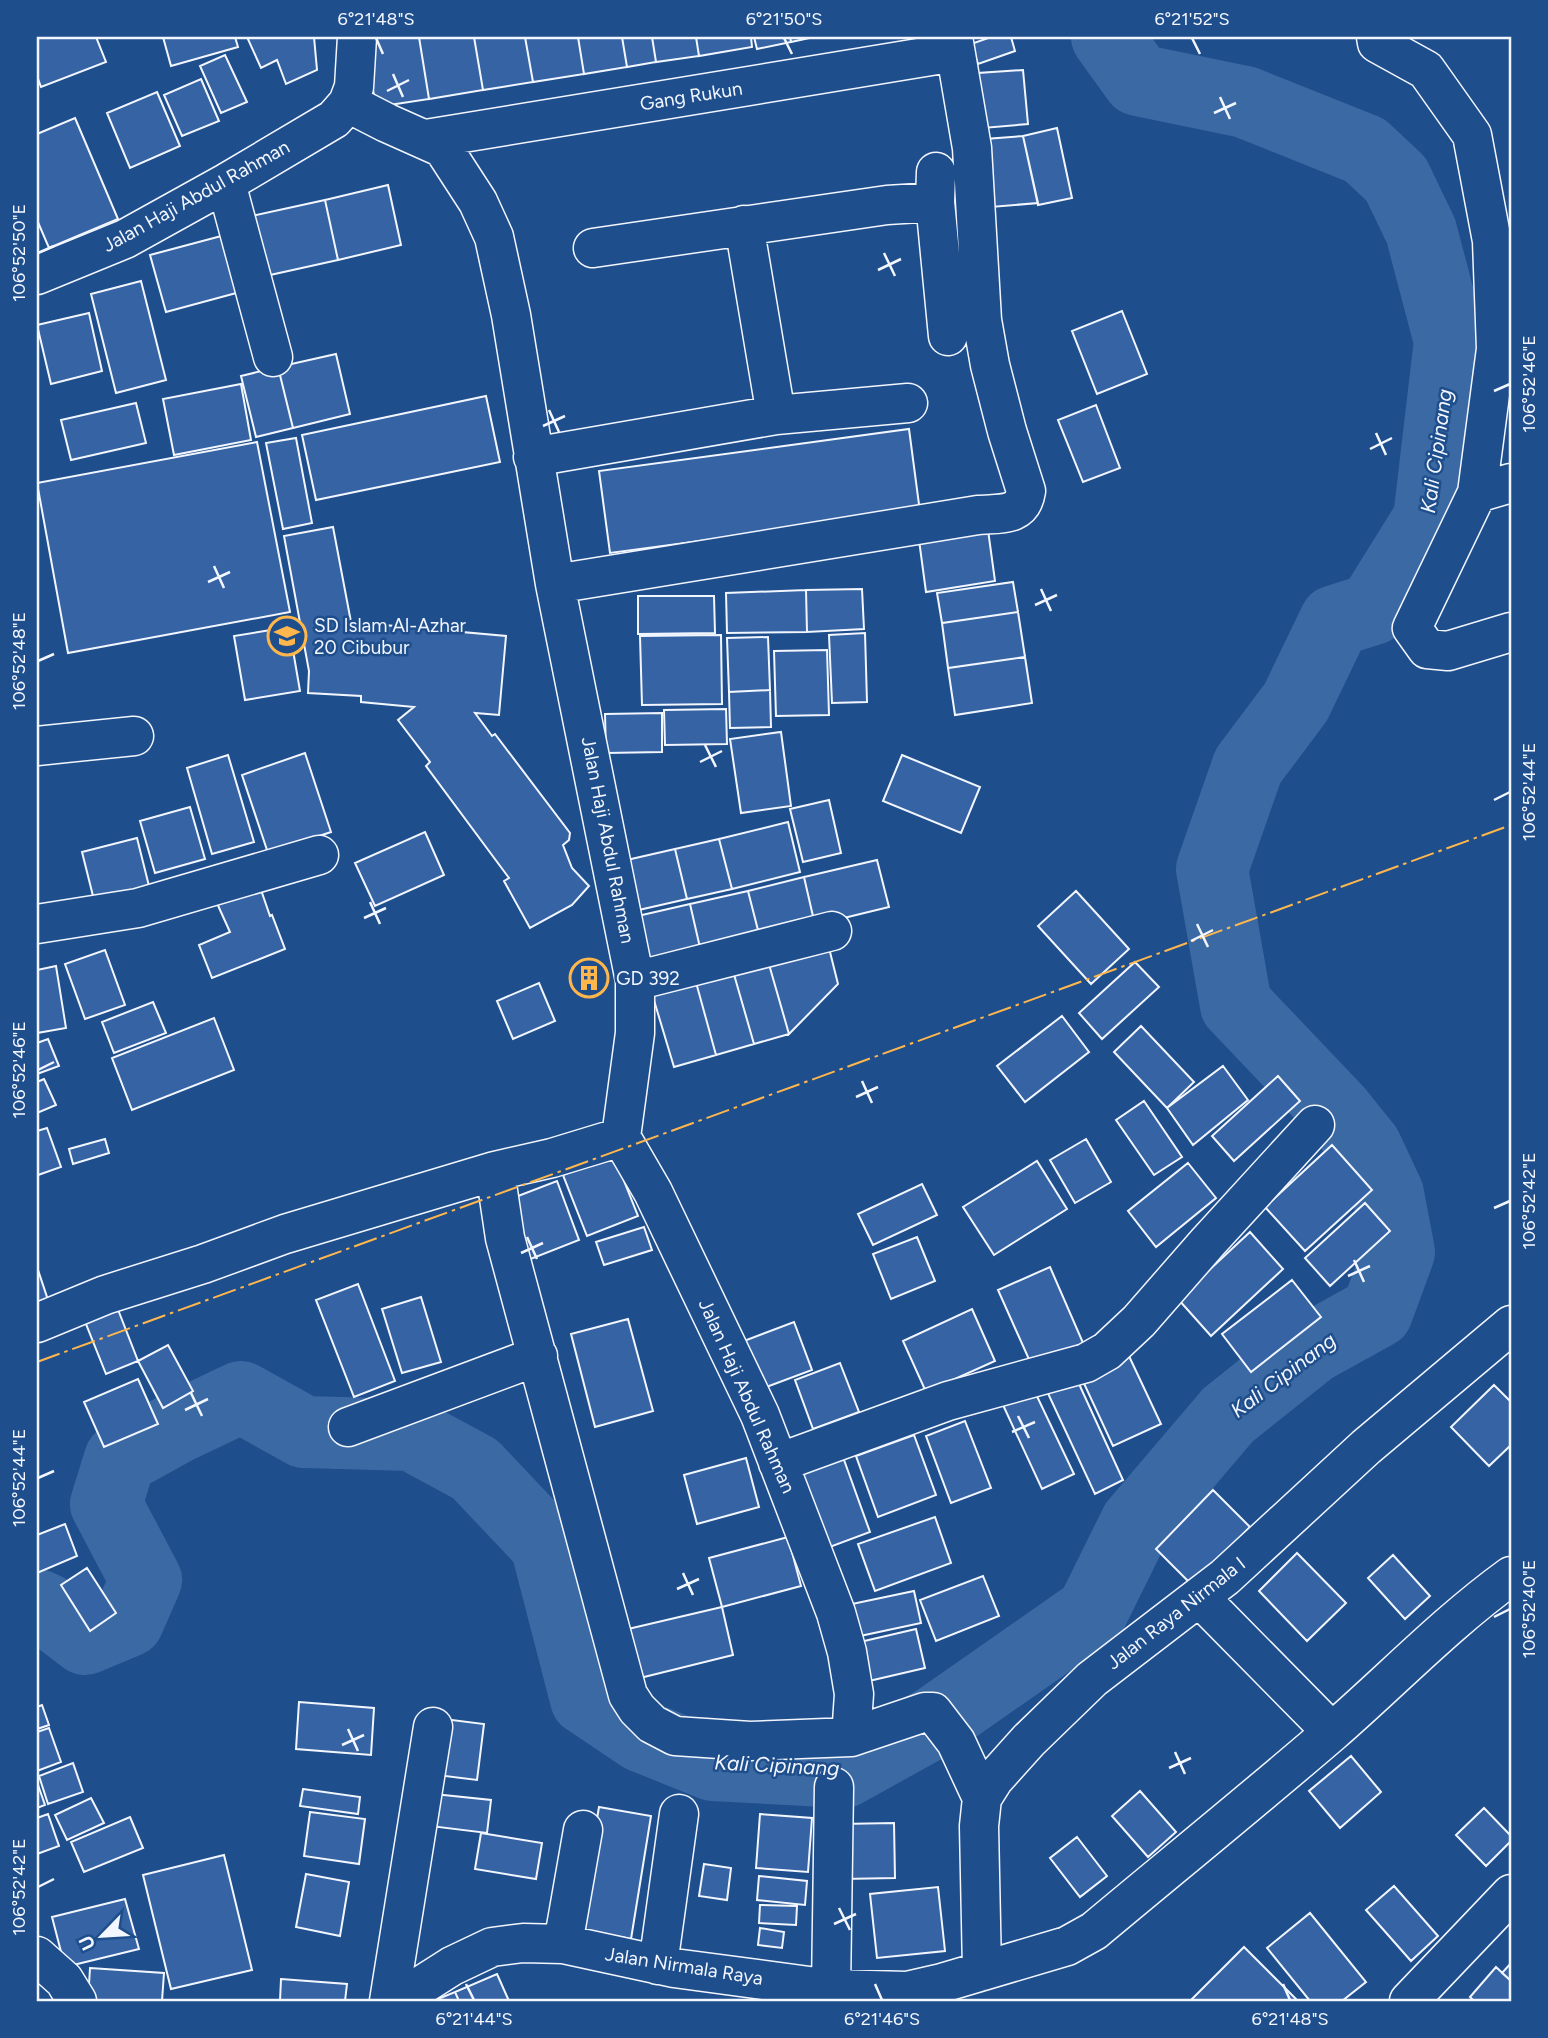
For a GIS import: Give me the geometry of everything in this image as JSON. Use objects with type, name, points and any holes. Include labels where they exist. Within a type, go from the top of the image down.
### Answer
[{"type":"street","points":[[348,103],[354,87],[357,37]]},
{"type":"street","points":[[1376,37],[1377,43],[1426,70],[1472,135],[1492,241],[1504,346],[1494,488],[1412,628],[1427,649],[1448,651],[1511,632]]},
{"type":"street","points":[[555,584],[1014,511],[1021,507],[1026,491],[993,378],[982,320],[972,148],[954,45]]},
{"type":"street","name":"Gang Rukun","points":[[426,139],[954,45]]},
{"type":"street","name":"Jalan Haji Abdul Rahman","points":[[37,275],[125,239],[334,119],[348,103],[443,148],[464,176],[494,237],[511,315],[555,584],[635,981],[635,1033],[621,1137],[653,1192],[760,1415],[836,1613],[847,1652],[854,1694],[851,1737]]},
{"type":"street","points":[[226,183],[273,357]]},
{"type":"street","points":[[593,248],[887,205],[935,187],[948,335]]},
{"type":"street","points":[[744,225],[776,415]]},
{"type":"street","points":[[533,457],[776,415],[908,403]]},
{"type":"street","points":[[37,746],[134,736]]},
{"type":"street","points":[[37,925],[138,908],[319,855]]},
{"type":"street","points":[[635,981],[832,932]]},
{"type":"street","points":[[778,1463],[937,1405],[1086,1363],[1107,1351],[1139,1321],[1315,1125]]},
{"type":"street","points":[[37,1323],[105,1295],[285,1234],[495,1171],[552,1158],[621,1137]]},
{"type":"street","points":[[495,1171],[505,1238],[628,1695],[652,1724],[675,1736],[750,1741],[851,1737],[925,1712],[933,1712],[956,1742],[982,1798],[979,1826],[982,1971]]},
{"type":"street","name":"Jalan Raya Nirmala I","points":[[982,1798],[994,1779],[1029,1740],[1092,1679],[1243,1561],[1366,1447],[1511,1325]]},
{"type":"street","points":[[348,1427],[538,1356]]},
{"type":"street","name":"Jalan Nirmala Raya","points":[[397,2001],[452,1966],[492,1947],[523,1943],[563,1944],[658,1965],[831,1989],[907,1991],[1068,1946],[1094,1931],[1332,1732],[1433,1639],[1511,1576]]},
{"type":"street","points":[[1199,1597],[1332,1732]]},
{"type":"street","points":[[389,2001],[433,1727]]},
{"type":"street","points":[[831,1989],[834,1787]]},
{"type":"street","points":[[658,1965],[680,1814]]},
{"type":"street","points":[[563,1944],[583,1830]]},
{"type":"street","points":[[1409,2001],[1511,1894]]},
{"type":"street","points":[[37,1956],[64,1980],[77,2001]]},
{"type":"building","points":[[37,37],[96,37],[106,62],[41,87],[37,76]]},
{"type":"building","points":[[163,37],[235,37],[238,47],[171,66]]},
{"type":"building","points":[[247,37],[314,37],[317,70],[286,84],[277,60],[261,68]]},
{"type":"building","points":[[364,37],[419,37],[429,99],[376,107]]},
{"type":"building","points":[[419,37],[474,37],[483,90],[429,99]]},
{"type":"building","points":[[474,37],[525,37],[533,82],[483,90]]},
{"type":"building","points":[[525,37],[578,37],[584,74],[533,82]]},
{"type":"building","points":[[578,37],[622,37],[627,67],[584,74]]},
{"type":"building","points":[[622,37],[652,37],[656,62],[627,67]]},
{"type":"building","points":[[652,37],[696,37],[699,56],[656,62]]},
{"type":"building","points":[[696,37],[751,37],[752,47],[699,56]]},
{"type":"building","points":[[754,37],[790,37],[791,42],[757,49]]},
{"type":"building","points":[[790,37],[814,37],[791,42]]},
{"type":"building","points":[[991,37],[1011,37],[1015,51],[978,64],[971,44]]},
{"type":"building","points":[[225,55],[247,102],[221,113],[200,66]]},
{"type":"building","points":[[1023,70],[1028,124],[983,128],[978,73]]},
{"type":"building","points":[[201,79],[219,121],[182,136],[164,95]]},
{"type":"building","points":[[157,92],[180,146],[130,168],[107,113]]},
{"type":"building","points":[[75,118],[118,219],[49,248],[37,220],[37,134]]},
{"type":"building","points":[[1057,128],[1072,198],[1038,205],[1023,136]]},
{"type":"building","points":[[1023,136],[1038,203],[991,207],[985,139]]},
{"type":"building","points":[[388,185],[401,245],[338,260],[325,200]]},
{"type":"building","points":[[325,200],[338,260],[261,277],[247,217]]},
{"type":"building","points":[[225,235],[240,292],[166,312],[150,255]]},
{"type":"building","points":[[141,281],[166,380],[116,393],[91,294]]},
{"type":"building","points":[[1122,311],[1147,374],[1097,394],[1072,331]]},
{"type":"building","points":[[89,313],[102,371],[51,384],[37,325]]},
{"type":"building","points":[[336,354],[350,414],[293,428],[278,367]]},
{"type":"building","points":[[278,367],[293,428],[256,437],[241,376]]},
{"type":"building","points":[[241,384],[251,440],[174,455],[163,399]]},
{"type":"building","points":[[486,396],[500,462],[316,500],[302,435]]},
{"type":"building","points":[[136,403],[146,443],[71,460],[61,420]]},
{"type":"building","points":[[1096,405],[1120,468],[1083,482],[1058,420]]},
{"type":"building","points":[[909,429],[920,512],[610,553],[599,471]]},
{"type":"building","points":[[296,438],[312,523],[283,529],[266,443]]},
{"type":"building","points":[[257,442],[290,612],[68,653],[37,483]]},
{"type":"building","points":[[333,527],[351,622],[506,636],[499,715],[475,713],[492,736],[495,734],[570,833],[569,840],[563,845],[572,868],[589,886],[572,905],[530,928],[504,881],[509,878],[426,766],[430,762],[398,720],[414,707],[361,702],[361,696],[308,693],[309,671],[284,536]]},
{"type":"building","points":[[988,530],[995,581],[926,592],[919,540]]},
{"type":"building","points":[[1013,582],[1018,612],[942,623],[937,593]]},
{"type":"building","points":[[862,589],[864,629],[807,632],[806,590]]},
{"type":"building","points":[[806,590],[807,632],[727,633],[726,593]]},
{"type":"building","points":[[638,596],[714,596],[715,633],[638,634]]},
{"type":"building","points":[[1018,612],[1025,657],[948,668],[942,623]]},
{"type":"building","points":[[289,627],[300,691],[245,700],[234,636]]},
{"type":"building","points":[[865,633],[867,702],[832,703],[829,635]]},
{"type":"building","points":[[721,635],[722,704],[642,705],[640,636]]},
{"type":"building","points":[[768,637],[770,690],[729,692],[727,638]]},
{"type":"building","points":[[827,650],[829,715],[776,716],[774,651]]},
{"type":"building","points":[[1025,657],[1032,703],[955,715],[948,668]]},
{"type":"building","points":[[770,690],[771,727],[730,728],[729,692]]},
{"type":"building","points":[[726,709],[727,744],[665,745],[664,710]]},
{"type":"building","points":[[662,713],[662,752],[606,753],[605,714]]},
{"type":"building","points":[[781,732],[791,806],[741,813],[730,739]]},
{"type":"building","points":[[305,753],[331,832],[268,853],[242,775]]},
{"type":"building","points":[[228,755],[254,842],[212,854],[187,768]]},
{"type":"building","points":[[902,755],[980,787],[961,833],[883,801]]},
{"type":"building","points":[[829,800],[841,853],[803,862],[790,809]]},
{"type":"building","points":[[190,807],[205,859],[155,873],[140,821]]},
{"type":"building","points":[[788,822],[800,872],[732,889],[719,839]]},
{"type":"building","points":[[425,832],[444,875],[375,906],[355,863]]},
{"type":"building","points":[[137,838],[150,890],[95,904],[82,852]]},
{"type":"building","points":[[719,839],[732,889],[687,899],[675,849]]},
{"type":"building","points":[[675,849],[687,899],[630,912],[618,862]]},
{"type":"building","points":[[877,860],[889,907],[815,925],[804,877]]},
{"type":"building","points":[[804,877],[815,925],[760,938],[748,891]]},
{"type":"building","points":[[260,887],[285,949],[212,978],[199,945],[230,932],[216,901]]},
{"type":"building","points":[[748,891],[760,938],[701,952],[690,904]]},
{"type":"building","points":[[1076,891],[1129,949],[1091,984],[1038,926]]},
{"type":"building","points":[[690,904],[701,952],[640,966],[629,918]]},
{"type":"building","points":[[827,940],[838,984],[789,1034],[766,954]]},
{"type":"building","points":[[105,950],[125,1005],[85,1019],[65,964]]},
{"type":"building","points":[[766,954],[789,1034],[754,1044],[731,964]]},
{"type":"building","points":[[1135,962],[1159,987],[1102,1039],[1079,1013]]},
{"type":"building","points":[[731,964],[754,1044],[716,1055],[694,975]]},
{"type":"building","points":[[56,966],[66,1028],[37,1033],[37,970]]},
{"type":"building","name":"GD 392","points":[[594,966],[601,981],[584,989],[577,974]]},
{"type":"building","points":[[694,975],[716,1055],[674,1067],[650,987]]},
{"type":"building","points":[[539,983],[555,1021],[513,1039],[497,1001]]},
{"type":"building","points":[[153,1002],[166,1033],[114,1053],[102,1022]]},
{"type":"building","points":[[1062,1016],[1089,1052],[1025,1102],[997,1066]]},
{"type":"building","points":[[214,1018],[234,1070],[132,1110],[112,1058]]},
{"type":"building","points":[[1141,1026],[1194,1082],[1167,1108],[1114,1052]]},
{"type":"building","points":[[48,1039],[59,1066],[37,1074],[37,1043]]},
{"type":"building","points":[[1223,1066],[1248,1100],[1193,1145],[1167,1108]]},
{"type":"building","points":[[1278,1076],[1300,1101],[1234,1161],[1212,1136]]},
{"type":"building","points":[[44,1079],[56,1105],[37,1113],[37,1082]]},
{"type":"building","points":[[1144,1101],[1182,1157],[1154,1175],[1116,1120]]},
{"type":"building","points":[[47,1128],[61,1167],[38,1175],[37,1131]]},
{"type":"building","points":[[105,1139],[109,1153],[73,1164],[69,1149]]},
{"type":"building","points":[[1086,1139],[1111,1182],[1075,1203],[1050,1160]]},
{"type":"building","points":[[1332,1145],[1372,1190],[1305,1251],[1265,1207]]},
{"type":"building","points":[[614,1156],[638,1216],[587,1236],[563,1175]]},
{"type":"building","points":[[1037,1161],[1067,1209],[994,1255],[963,1207]]},
{"type":"building","points":[[1188,1163],[1216,1198],[1156,1247],[1128,1211]]},
{"type":"building","points":[[557,1181],[579,1240],[523,1262],[500,1203]]},
{"type":"building","points":[[922,1184],[937,1215],[873,1245],[858,1214]]},
{"type":"building","points":[[1365,1203],[1390,1231],[1330,1286],[1305,1258]]},
{"type":"building","points":[[644,1227],[652,1250],[604,1265],[596,1242]]},
{"type":"building","points":[[1250,1232],[1283,1269],[1211,1336],[1178,1299]]},
{"type":"building","points":[[917,1237],[935,1281],[891,1299],[873,1254]]},
{"type":"building","points":[[37,1267],[48,1300],[37,1304]]},
{"type":"building","points":[[1050,1267],[1087,1352],[1036,1375],[998,1290]]},
{"type":"building","points":[[1292,1280],[1321,1317],[1251,1372],[1222,1334]]},
{"type":"building","points":[[358,1284],[395,1381],[354,1397],[316,1300]]},
{"type":"building","points":[[421,1297],[441,1362],[402,1373],[382,1309]]},
{"type":"building","points":[[117,1307],[138,1361],[106,1374],[84,1319]]},
{"type":"building","points":[[972,1309],[995,1361],[926,1392],[903,1341]]},
{"type":"building","points":[[628,1319],[653,1411],[595,1427],[571,1334]]},
{"type":"building","points":[[794,1322],[812,1370],[753,1392],[736,1344]]},
{"type":"building","points":[[168,1345],[193,1391],[163,1408],[138,1361]]},
{"type":"building","points":[[1128,1354],[1161,1424],[1113,1446],[1081,1377]]},
{"type":"building","points":[[840,1363],[859,1412],[813,1429],[795,1380]]},
{"type":"building","points":[[1074,1373],[1123,1480],[1095,1494],[1045,1387]]},
{"type":"building","points":[[138,1379],[158,1424],[104,1447],[84,1402]]},
{"type":"building","points":[[1494,1385],[1511,1402],[1511,1445],[1489,1466],[1451,1427]]},
{"type":"building","points":[[1034,1390],[1074,1474],[1042,1489],[1003,1405]]},
{"type":"building","points":[[965,1421],[991,1488],[951,1503],[926,1436]]},
{"type":"building","points":[[914,1435],[936,1495],[878,1517],[856,1456]]},
{"type":"building","points":[[839,1446],[870,1532],[819,1551],[787,1465]]},
{"type":"building","points":[[746,1458],[759,1507],[697,1524],[684,1475]]},
{"type":"building","points":[[1213,1490],[1250,1527],[1192,1585],[1156,1549]]},
{"type":"building","points":[[935,1517],[951,1563],[875,1591],[858,1544]]},
{"type":"building","points":[[65,1524],[77,1556],[37,1573],[37,1535]]},
{"type":"building","points":[[788,1537],[801,1586],[722,1607],[709,1558]]},
{"type":"building","points":[[1297,1553],[1346,1603],[1307,1641],[1259,1591]]},
{"type":"building","points":[[1393,1555],[1430,1596],[1405,1619],[1368,1578]]},
{"type":"building","points":[[87,1568],[116,1613],[90,1631],[61,1585]]},
{"type":"building","points":[[983,1576],[999,1616],[936,1641],[920,1600]]},
{"type":"building","points":[[914,1591],[921,1623],[860,1636],[852,1604]]},
{"type":"building","points":[[722,1607],[733,1655],[640,1678],[628,1629]]},
{"type":"building","points":[[916,1629],[925,1668],[856,1684],[847,1645]]},
{"type":"building","points":[[299,1702],[374,1708],[371,1755],[296,1749]]},
{"type":"building","points":[[42,1705],[49,1725],[37,1729],[37,1707]]},
{"type":"building","points":[[436,1718],[484,1724],[477,1780],[429,1774]]},
{"type":"building","points":[[49,1728],[61,1762],[37,1771],[37,1732]]},
{"type":"building","points":[[1351,1756],[1381,1792],[1340,1828],[1309,1791]]},
{"type":"building","points":[[73,1763],[83,1792],[48,1804],[39,1776]]},
{"type":"building","points":[[37,1782],[45,1805],[37,1808]]},
{"type":"building","points":[[303,1789],[360,1797],[358,1814],[300,1806]]},
{"type":"building","points":[[1140,1791],[1176,1832],[1148,1857],[1112,1816]]},
{"type":"building","points":[[434,1794],[491,1800],[487,1833],[430,1826]]},
{"type":"building","points":[[91,1798],[104,1823],[67,1840],[55,1815]]},
{"type":"building","points":[[599,1807],[651,1816],[631,1939],[578,1929]]},
{"type":"building","points":[[1484,1808],[1511,1836],[1511,1841],[1486,1866],[1456,1835]]},
{"type":"building","points":[[310,1812],[365,1819],[359,1864],[304,1856]]},
{"type":"building","points":[[48,1814],[59,1846],[37,1854],[37,1818]]},
{"type":"building","points":[[760,1814],[812,1818],[808,1872],[756,1868]]},
{"type":"building","points":[[130,1817],[143,1848],[84,1872],[71,1842]]},
{"type":"building","points":[[894,1823],[895,1878],[842,1879],[840,1824]]},
{"type":"building","points":[[481,1833],[542,1843],[536,1879],[475,1869]]},
{"type":"building","points":[[1077,1837],[1107,1876],[1080,1897],[1050,1858]]},
{"type":"building","points":[[224,1855],[252,1970],[171,1989],[143,1875]]},
{"type":"building","points":[[704,1864],[731,1868],[727,1900],[699,1896]]},
{"type":"building","points":[[306,1874],[349,1882],[340,1936],[296,1927]]},
{"type":"building","points":[[759,1876],[807,1881],[805,1905],[757,1900]]},
{"type":"building","points":[[1394,1886],[1438,1936],[1411,1961],[1366,1910]]},
{"type":"building","points":[[938,1887],[945,1951],[877,1958],[870,1894]]},
{"type":"building","points":[[125,1899],[139,1949],[65,1967],[52,1917]]},
{"type":"building","points":[[760,1905],[797,1906],[796,1925],[759,1923]]},
{"type":"building","points":[[1310,1913],[1366,1982],[1342,2001],[1310,2001],[1267,1948]]},
{"type":"building","points":[[760,1928],[784,1932],[782,1948],[758,1945]]},
{"type":"building","points":[[1244,1947],[1298,2001],[1190,2001]]},
{"type":"building","points":[[1511,1963],[1511,1981],[1502,1973]]},
{"type":"building","points":[[1496,1967],[1511,1981],[1511,2001],[1474,2001],[1470,1997]]},
{"type":"building","points":[[90,1968],[164,1973],[162,2001],[88,2001]]},
{"type":"building","points":[[497,1974],[509,2001],[459,2001],[455,1992]]},
{"type":"building","points":[[281,1979],[347,1984],[345,2001],[280,2001]]},
{"type":"building","points":[[455,1992],[459,2001],[433,2001]]},
{"type":"waterway","name":"Kali Cipinang","points":[[37,1605],[85,1639],[128,1621],[146,1580],[106,1504],[120,1459],[241,1397],[304,1432],[412,1435],[475,1469],[546,1544],[586,1699],[641,1736],[713,1765],[844,1772],[936,1721],[1092,1612],[1136,1523],[1228,1415],[1312,1348],[1377,1312],[1399,1252],[1388,1194],[1366,1147],[1337,1111],[1236,1005],[1212,869],[1248,766],[1296,702],[1335,621],[1373,609],[1429,519],[1450,341],[1421,231],[1396,179],[1365,150],[1245,102],[1138,80],[1107,37]]},
{"type":"power","points":[[37,1362],[1511,825]]},
{"type":"place","name":"SD Islam Al-Azhar 20 Cibubur","points":[[287,636]]},
{"type":"place","name":"GD 392","points":[[589,978]]}]
